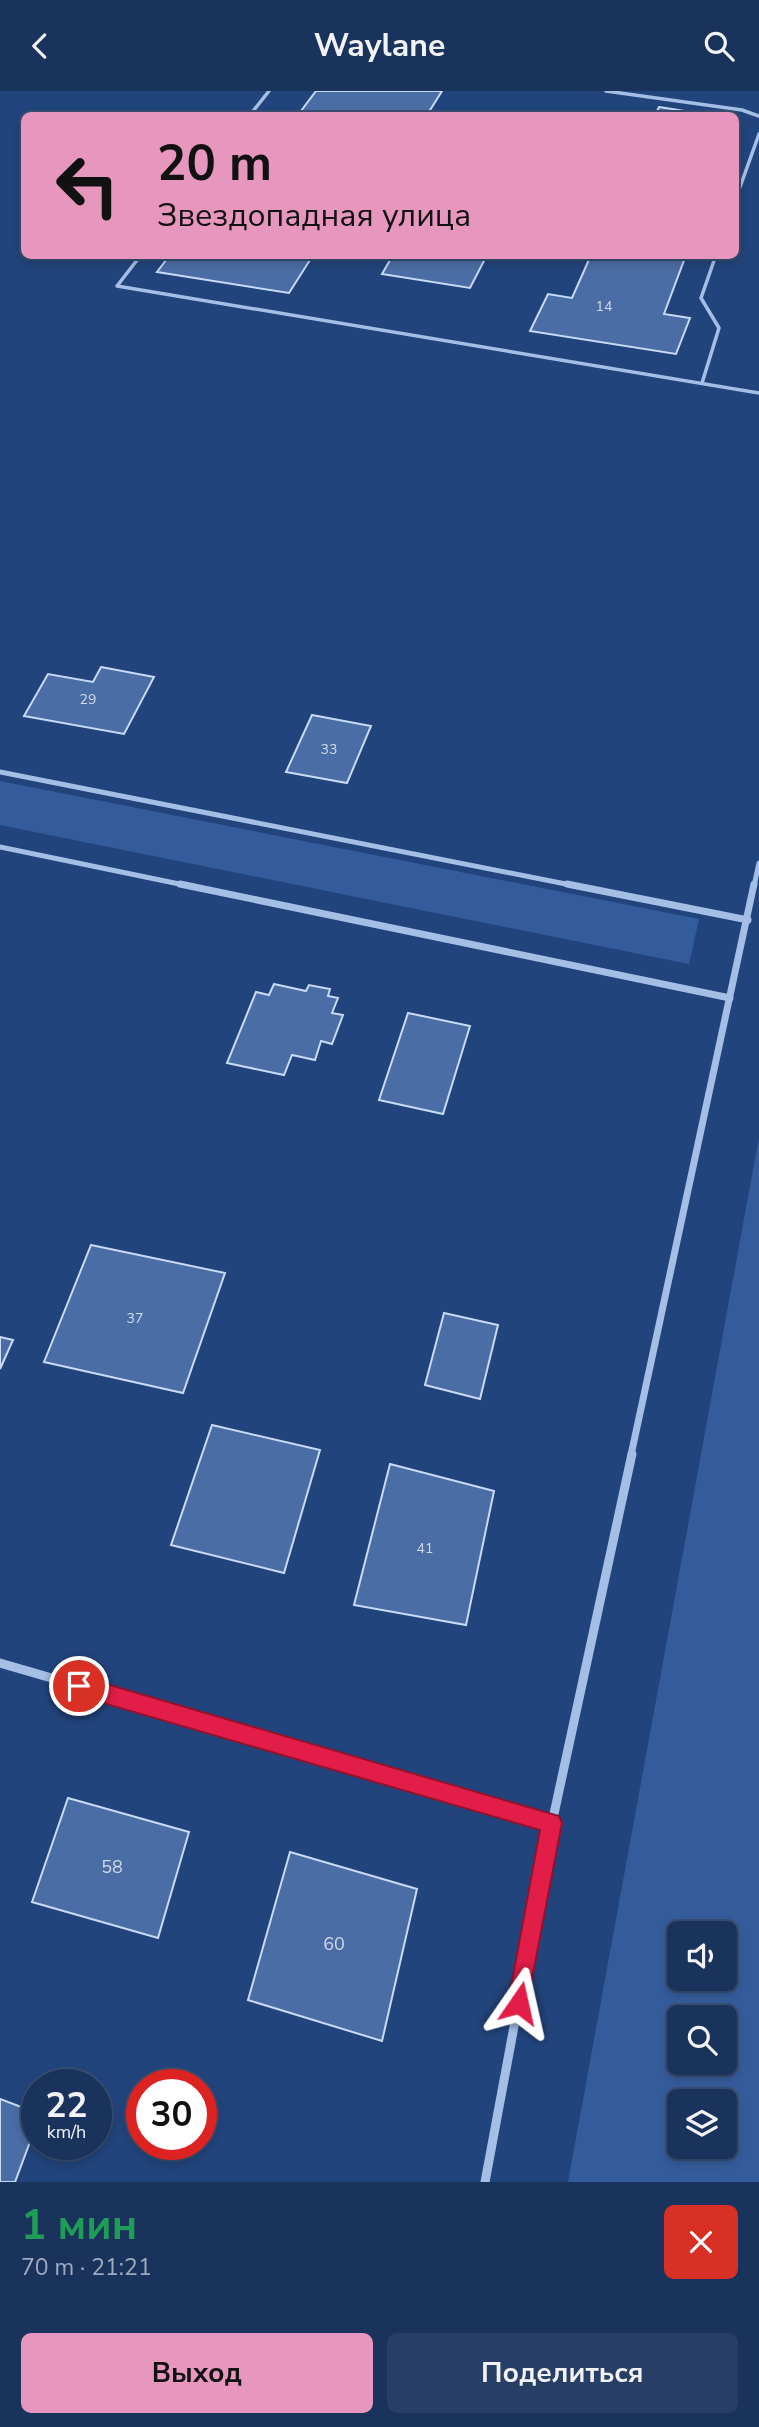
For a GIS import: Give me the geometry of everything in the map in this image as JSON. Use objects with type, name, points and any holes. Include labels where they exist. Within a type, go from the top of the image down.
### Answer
[{"type":"street","points":[[0,772],[748,920]]},
{"type":"street","points":[[0,847],[730,997]]},
{"type":"street","points":[[485,2182],[552,1823],[759,863]]},
{"type":"street","points":[[0,1663],[552,1823]]},
{"type":"lane","points":[[252,112],[269,91]]},
{"type":"lane","points":[[606,91],[742,110],[759,116]]},
{"type":"lane","points":[[739,190],[759,134]]},
{"type":"lane","points":[[138,259],[117,286],[759,393]]},
{"type":"lane","points":[[702,383],[719,328],[701,298],[715,259]]},
{"type":"shaded area","points":[[0,781],[699,919],[689,964],[0,825]]},
{"type":"shaded area","points":[[759,1137],[759,2182],[568,2182]]},
{"type":"building","points":[[316,91],[442,91],[429,112],[300,112]]},
{"type":"building","points":[[659,107],[685,111],[684,112],[656,112]]},
{"type":"building","points":[[167,259],[310,260],[289,293],[157,272]]},
{"type":"building","points":[[391,259],[485,259],[470,288],[382,274]]},
{"type":"building","points":[[589,259],[685,259],[664,314],[690,318],[676,354],[530,331],[548,294],[572,298]]},
{"type":"building","points":[[101,667],[154,677],[124,734],[24,716],[48,674],[93,682]]},
{"type":"building","points":[[312,715],[371,726],[347,783],[286,772]]},
{"type":"building","points":[[274,984],[306,991],[309,985],[330,989],[328,996],[338,998],[332,1013],[343,1015],[332,1044],[321,1041],[315,1060],[292,1055],[284,1075],[227,1063],[256,992],[269,995]]},
{"type":"building","points":[[408,1013],[470,1026],[443,1114],[379,1100]]},
{"type":"building","points":[[91,1245],[225,1273],[183,1393],[44,1362]]},
{"type":"building","points":[[444,1313],[498,1325],[480,1399],[425,1385]]},
{"type":"building","points":[[0,1337],[13,1340],[0,1369]]},
{"type":"building","points":[[212,1425],[320,1450],[284,1573],[171,1545]]},
{"type":"building","points":[[390,1464],[494,1491],[466,1625],[354,1605]]},
{"type":"building","points":[[68,1798],[189,1832],[158,1938],[32,1902]]},
{"type":"building","points":[[290,1852],[417,1889],[382,2041],[248,2000]]},
{"type":"building","points":[[0,2099],[21,2107],[21,2160],[23,2160],[15,2182],[0,2182]]},
{"type":"route","points":[[79,1686],[552,1823],[519,2003]]}]
